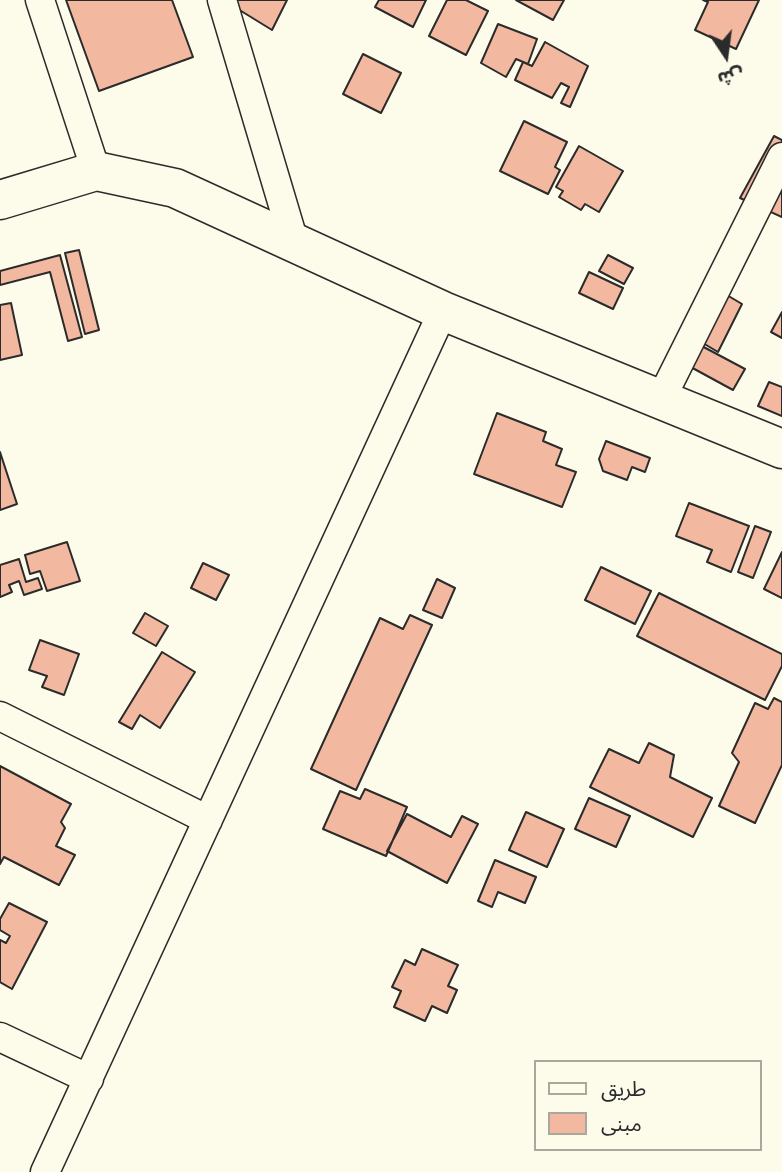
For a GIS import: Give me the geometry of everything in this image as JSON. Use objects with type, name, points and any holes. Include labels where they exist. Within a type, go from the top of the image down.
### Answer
[{"type":"street","points":[[40,0],[96,171]]},
{"type":"street","points":[[222,0],[294,242]]},
{"type":"street","points":[[660,401],[782,157]]},
{"type":"street","points":[[0,200],[96,171],[175,188],[443,311],[782,449]]},
{"type":"street","points":[[45,1172],[443,311]]},
{"type":"street","points":[[0,716],[208,820]]},
{"type":"street","points":[[0,1037],[89,1079]]},
{"type":"building","points":[[66,0],[172,0],[193,57],[99,91]]},
{"type":"building","points":[[236,0],[287,0],[272,30],[233,6]]},
{"type":"building","points":[[379,0],[426,0],[413,27],[375,7]]},
{"type":"building","points":[[447,0],[466,0],[488,11],[466,55],[429,36]]},
{"type":"building","points":[[516,0],[564,0],[553,20]]},
{"type":"building","points":[[703,0],[759,0],[736,49],[695,30],[708,2]]},
{"type":"building","points":[[498,24],[537,39],[528,64],[516,59],[506,77],[481,63]]},
{"type":"building","points":[[545,42],[588,66],[570,107],[561,103],[569,87],[561,83],[552,98],[515,80],[523,62],[532,66]]},
{"type":"building","points":[[363,54],[401,73],[381,113],[343,94]]},
{"type":"building","points":[[524,121],[567,142],[555,167],[560,170],[548,194],[500,171]]},
{"type":"building","points":[[774,136],[782,140],[782,217],[740,198]]},
{"type":"building","points":[[579,146],[623,171],[599,212],[585,204],[581,210],[559,197],[563,191],[556,187]]},
{"type":"building","points":[[79,250],[99,330],[85,334],[65,253]]},
{"type":"building","points":[[60,255],[82,337],[68,341],[50,272],[0,285],[0,271]]},
{"type":"building","points":[[608,255],[633,268],[624,284],[599,271]]},
{"type":"building","points":[[589,272],[623,288],[613,309],[579,293]]},
{"type":"building","points":[[715,288],[742,304],[718,352],[691,336]]},
{"type":"building","points":[[11,303],[22,355],[0,360],[0,305]]},
{"type":"building","points":[[782,312],[782,338],[771,332]]},
{"type":"building","points":[[698,344],[745,369],[733,390],[687,365]]},
{"type":"building","points":[[769,382],[782,387],[782,416],[758,406]]},
{"type":"building","points":[[497,413],[546,432],[543,441],[562,449],[556,465],[576,472],[562,507],[474,474]]},
{"type":"building","points":[[606,441],[650,458],[645,472],[632,467],[627,480],[603,471],[599,459]]},
{"type":"building","points":[[0,452],[17,504],[0,510]]},
{"type":"building","points":[[689,503],[749,526],[731,572],[707,562],[712,550],[676,536]]},
{"type":"building","points":[[755,526],[771,532],[753,578],[738,572]]},
{"type":"building","points":[[67,542],[80,581],[47,591],[40,571],[30,574],[25,555]]},
{"type":"building","points":[[782,552],[782,598],[764,589]]},
{"type":"building","points":[[19,559],[26,582],[38,578],[42,589],[24,595],[19,581],[9,585],[12,592],[0,597],[0,565]]},
{"type":"building","points":[[203,563],[229,575],[216,600],[191,588]]},
{"type":"building","points":[[601,567],[651,591],[635,624],[585,600]]},
{"type":"building","points":[[437,579],[455,588],[442,618],[423,610]]},
{"type":"building","points":[[659,593],[782,654],[782,666],[765,700],[637,636]]},
{"type":"building","points":[[145,613],[168,626],[156,646],[133,633]]},
{"type":"building","points":[[410,615],[432,625],[356,790],[311,769],[380,618],[403,629]]},
{"type":"building","points":[[40,640],[79,654],[64,695],[42,687],[47,676],[29,670]]},
{"type":"building","points":[[162,652],[195,672],[160,728],[140,715],[132,729],[119,722]]},
{"type":"building","points":[[774,698],[782,702],[782,765],[755,823],[719,806],[739,762],[732,753],[755,703],[768,709]]},
{"type":"building","points":[[649,743],[674,755],[670,777],[712,798],[693,837],[590,787],[609,749],[639,763]]},
{"type":"building","points":[[0,766],[71,804],[61,822],[65,828],[56,846],[75,855],[59,885],[4,857],[0,864]]},
{"type":"building","points":[[365,789],[407,807],[386,856],[323,829],[340,791],[360,799]]},
{"type":"building","points":[[589,798],[630,816],[616,847],[575,829]]},
{"type":"building","points":[[526,812],[564,829],[547,867],[509,850]]},
{"type":"building","points":[[407,814],[451,837],[462,816],[478,824],[447,883],[387,851]]},
{"type":"building","points":[[495,860],[536,877],[525,903],[498,892],[492,907],[478,901]]},
{"type":"building","points":[[9,903],[47,922],[12,989],[0,982],[0,940],[6,943],[10,936],[0,930],[0,919]]},
{"type":"building","points":[[422,949],[458,965],[448,986],[457,990],[447,1013],[432,1006],[425,1021],[394,1007],[401,991],[392,987],[405,960],[415,965]]}]
